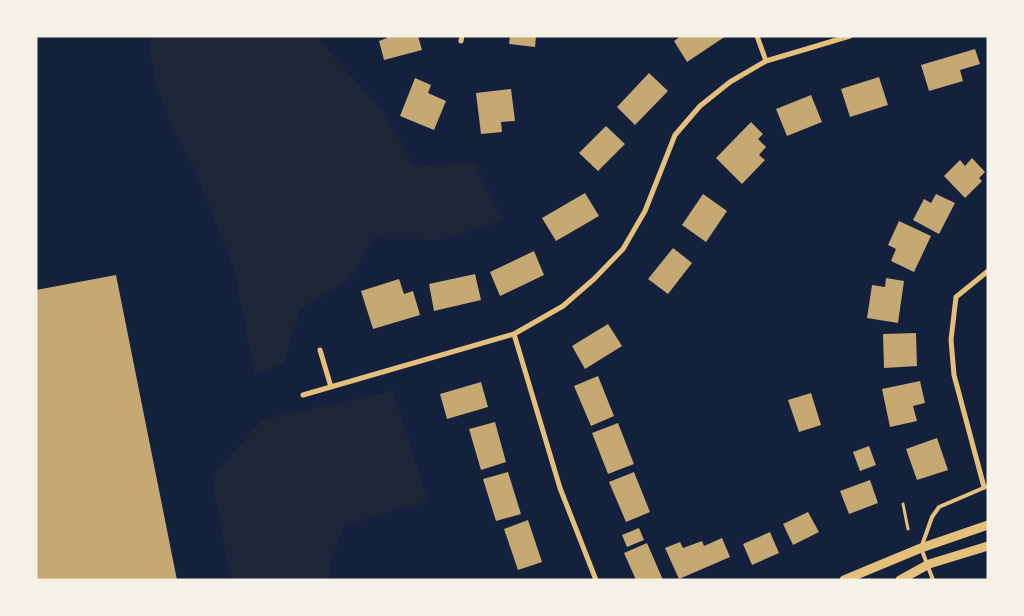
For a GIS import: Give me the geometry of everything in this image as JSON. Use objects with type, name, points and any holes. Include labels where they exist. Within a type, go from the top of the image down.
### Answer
[{"type":"street","points":[[757,36],[766,61]]},
{"type":"street","points":[[304,396],[514,334],[563,306],[594,279],[622,249],[644,211],[675,135],[700,106],[730,82],[766,61],[850,36]]},
{"type":"street","points":[[986,487],[954,375],[951,340],[956,297],[988,271]]},
{"type":"street","points":[[514,334],[560,488],[596,580]]},
{"type":"street","points":[[320,350],[331,387]]},
{"type":"street","points":[[844,580],[921,548],[988,525]]},
{"type":"street","points":[[900,580],[929,564],[988,546]]},
{"type":"lane","points":[[933,580],[929,564],[921,548],[932,517],[939,507],[986,487]]},
{"type":"path","points":[[903,504],[908,528]]},
{"type":"shaded area","points":[[148,36],[315,36],[386,114],[414,167],[474,162],[503,220],[442,240],[373,239],[349,280],[301,308],[283,364],[255,375],[234,269],[193,166],[169,121],[155,81]]},
{"type":"shaded area","points":[[393,391],[428,501],[344,525],[329,568],[331,580],[230,580],[212,476],[263,419]]},
{"type":"building","points":[[387,36],[418,36],[422,50],[384,60],[379,41],[387,38]]},
{"type":"building","points":[[510,36],[536,36],[535,47],[509,44]]},
{"type":"building","points":[[681,36],[726,36],[687,62],[674,41]]},
{"type":"building","points":[[975,49],[980,64],[960,70],[963,81],[929,91],[921,65]]},
{"type":"building","points":[[649,73],[668,91],[635,125],[617,107]]},
{"type":"building","points":[[879,77],[888,105],[850,117],[841,89]]},
{"type":"building","points":[[415,78],[431,85],[428,93],[446,101],[434,130],[400,116]]},
{"type":"building","points":[[511,89],[515,121],[501,122],[502,132],[481,134],[476,93]]},
{"type":"building","points":[[811,95],[822,122],[787,136],[776,109]]},
{"type":"building","points":[[751,122],[763,134],[758,139],[766,147],[759,155],[765,160],[742,184],[716,158]]},
{"type":"building","points":[[606,126],[625,144],[598,171],[579,153]]},
{"type":"building","points":[[972,158],[985,172],[979,178],[982,181],[965,198],[944,176],[960,160],[965,166]]},
{"type":"building","points":[[585,193],[599,216],[556,241],[542,218]]},
{"type":"building","points":[[703,194],[727,211],[706,242],[682,225]]},
{"type":"building","points":[[936,194],[955,203],[939,234],[913,220],[924,199],[931,203]]},
{"type":"building","points":[[899,221],[931,236],[914,272],[891,261],[896,249],[888,245]]},
{"type":"building","points":[[673,248],[692,263],[668,294],[648,279]]},
{"type":"building","points":[[534,251],[544,275],[500,296],[490,272]]},
{"type":"building","points":[[475,274],[481,300],[434,311],[429,284]]},
{"type":"building","points":[[116,275],[177,580],[36,580],[36,290]]},
{"type":"building","points":[[886,278],[904,281],[898,323],[867,318],[872,285],[885,287]]},
{"type":"building","points":[[399,279],[404,294],[413,291],[420,315],[373,329],[361,291]]},
{"type":"building","points":[[608,324],[622,346],[585,369],[572,346]]},
{"type":"building","points":[[916,333],[917,366],[884,368],[883,334]]},
{"type":"building","points":[[598,376],[614,416],[591,426],[574,386]]},
{"type":"building","points":[[920,381],[925,403],[913,406],[917,421],[890,427],[882,389]]},
{"type":"building","points":[[481,382],[488,407],[447,419],[440,394]]},
{"type":"building","points":[[811,393],[821,425],[799,432],[788,400]]},
{"type":"building","points":[[495,422],[506,462],[481,470],[469,429]]},
{"type":"building","points":[[618,423],[634,464],[608,474],[592,433]]},
{"type":"building","points":[[937,438],[948,470],[917,480],[906,449]]},
{"type":"building","points":[[869,446],[876,465],[860,471],[853,452]]},
{"type":"building","points":[[508,472],[521,514],[496,521],[483,479]]},
{"type":"building","points":[[634,472],[650,512],[626,522],[609,482]]},
{"type":"building","points":[[870,480],[878,503],[849,514],[840,491]]},
{"type":"building","points":[[808,512],[819,532],[793,545],[783,524]]},
{"type":"building","points":[[528,520],[542,562],[518,570],[504,529]]},
{"type":"building","points":[[639,528],[644,540],[627,547],[622,535]]},
{"type":"building","points":[[770,532],[779,553],[752,565],[743,544]]},
{"type":"building","points":[[722,538],[730,557],[679,579],[665,548],[680,542],[683,548],[702,541],[704,546]]},
{"type":"building","points":[[647,543],[663,580],[636,580],[624,553]]}]
